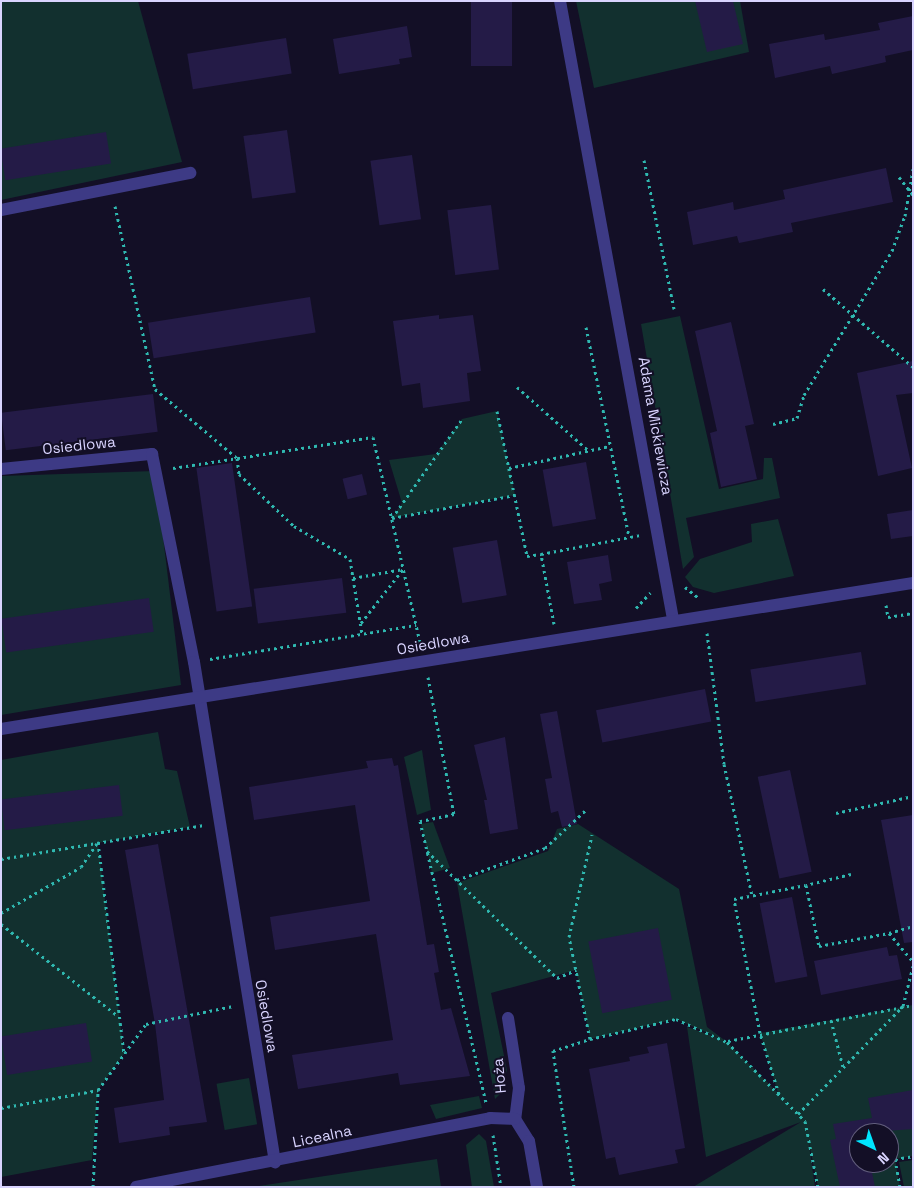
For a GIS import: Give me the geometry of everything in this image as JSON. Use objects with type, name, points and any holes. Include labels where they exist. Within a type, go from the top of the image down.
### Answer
[{"type":"street","name":"Adama Mickiewicza","points":[[560,1],[673,619]]},
{"type":"street","points":[[1,210],[190,173]]},
{"type":"street","name":"Osiedlowa","points":[[1,469],[152,454],[194,662],[198,698],[275,1162]]},
{"type":"street","points":[[673,619],[913,582]]},
{"type":"street","name":"Osiedlowa","points":[[1,729],[673,619]]},
{"type":"street","name":"Hoża","points":[[508,1018],[519,1088],[515,1119]]},
{"type":"street","name":"Licealna","points":[[136,1187],[275,1162],[490,1118],[515,1119]]},
{"type":"street","points":[[515,1119],[529,1141],[537,1187]]},
{"type":"path","points":[[644,160],[674,309]]},
{"type":"path","points":[[773,424],[797,418],[804,395],[892,252],[905,216],[913,169]]},
{"type":"path","points":[[899,177],[913,195]]},
{"type":"path","points":[[111,188],[155,389],[237,458],[239,474],[294,526],[350,560],[362,634]]},
{"type":"path","points":[[823,289],[853,317],[913,367]]},
{"type":"path","points":[[586,326],[629,537]]},
{"type":"path","points":[[517,386],[588,451]]},
{"type":"path","points":[[498,411],[527,556],[658,532]]},
{"type":"path","points":[[392,518],[462,419]]},
{"type":"path","points":[[155,471],[373,437],[425,661],[454,814],[420,820],[490,1118],[501,1187]]},
{"type":"path","points":[[509,468],[610,446]]},
{"type":"path","points":[[392,518],[515,495]]},
{"type":"path","points":[[541,554],[557,637]]},
{"type":"path","points":[[353,578],[404,568]]},
{"type":"path","points":[[360,623],[404,568]]},
{"type":"path","points":[[194,662],[416,624]]},
{"type":"path","points":[[714,628],[706,630],[724,764],[752,896]]},
{"type":"path","points":[[836,813],[913,796]]},
{"type":"path","points":[[457,880],[545,848],[587,809]]},
{"type":"path","points":[[1,859],[220,822]]},
{"type":"path","points":[[590,1039],[570,937],[592,835]]},
{"type":"path","points":[[1,913],[40,893],[81,867],[98,842]]},
{"type":"path","points":[[98,842],[124,1054]]},
{"type":"path","points":[[427,851],[557,978],[576,970]]},
{"type":"path","points":[[779,1094],[760,1033],[734,900],[851,874]]},
{"type":"path","points":[[806,885],[818,946],[889,933],[913,926]]},
{"type":"path","points":[[1,924],[119,1017]]},
{"type":"path","points":[[889,933],[913,962]]},
{"type":"path","points":[[798,1114],[903,1006],[913,966]]},
{"type":"path","points":[[93,1187],[98,1090],[146,1024],[248,1002]]},
{"type":"path","points":[[727,1042],[760,1033],[913,1005]]},
{"type":"path","points":[[574,1187],[553,1052],[590,1039],[676,1019],[727,1042],[805,1121],[818,1187]]},
{"type":"path","points":[[831,1020],[843,1068]]},
{"type":"path","points":[[1,1108],[98,1090]]},
{"type":"path","points":[[900,1187],[895,1159],[913,1156]]},
{"type":"green space","points":[[1,1],[138,1],[182,162],[1,200]]},
{"type":"green space","points":[[576,1],[740,1],[749,52],[594,88]]},
{"type":"green space","points":[[680,316],[719,489],[763,479],[764,458],[772,458],[780,498],[686,518],[694,557],[683,569],[641,324]]},
{"type":"green space","points":[[497,411],[515,495],[392,518],[402,503],[389,460],[436,454],[462,419]]},
{"type":"green space","points":[[155,471],[181,685],[1,715],[1,476]]},
{"type":"green space","points":[[778,519],[794,576],[714,593],[693,587],[685,577],[700,559],[752,542],[751,524]]},
{"type":"green space","points":[[158,732],[165,769],[177,771],[190,827],[98,843],[124,1054],[98,1090],[92,1160],[1,1177],[1,760]]},
{"type":"green space","points":[[422,750],[431,810],[417,815],[404,757]]},
{"type":"green space","points":[[433,822],[450,868],[432,873],[421,824]]},
{"type":"green space","points":[[578,824],[679,889],[707,1027],[727,1042],[778,1093],[760,1033],[913,1005],[913,1156],[899,1158],[899,1123],[849,1123],[849,1173],[898,1173],[900,1187],[818,1187],[808,1138],[815,1187],[693,1187],[801,1122],[706,1157],[687,1027],[719,1038],[676,1019],[590,1039],[576,970],[491,993],[507,1070],[501,1093],[495,1099],[457,883],[548,851],[557,829]]},
{"type":"green space","points":[[249,1078],[257,1124],[225,1130],[217,1084]]},
{"type":"green space","points":[[479,1096],[482,1108],[436,1119],[430,1105]]},
{"type":"green space","points":[[479,1134],[486,1141],[494,1187],[472,1187],[466,1145]]},
{"type":"green space","points":[[437,1159],[441,1187],[252,1187]]},
{"type":"green space","points":[[913,1160],[913,1187],[904,1187],[899,1162]]},
{"type":"building","points":[[471,1],[512,1],[512,66],[471,66]]},
{"type":"building","points":[[695,1],[733,1],[743,44],[707,52]]},
{"type":"building","points":[[913,16],[913,50],[885,56],[886,62],[832,74],[830,66],[775,78],[769,44],[824,34],[825,40],[880,30],[878,23]]},
{"type":"building","points":[[407,26],[412,57],[399,59],[400,64],[339,74],[333,39]]},
{"type":"building","points":[[286,38],[292,74],[193,89],[187,54]]},
{"type":"building","points":[[287,130],[296,192],[252,199],[243,136]]},
{"type":"building","points":[[106,132],[111,164],[5,180],[1,149]]},
{"type":"building","points":[[412,155],[421,219],[379,225],[370,161]]},
{"type":"building","points":[[886,168],[893,202],[791,223],[793,232],[739,243],[737,236],[693,245],[687,212],[733,202],[734,210],[785,199],[783,190]]},
{"type":"building","points":[[491,205],[499,270],[455,275],[447,210]]},
{"type":"building","points":[[310,297],[316,333],[154,358],[148,323]]},
{"type":"building","points":[[439,315],[439,319],[473,315],[481,371],[467,373],[470,401],[423,408],[420,383],[402,386],[393,321]]},
{"type":"building","points":[[731,322],[754,424],[745,426],[757,479],[721,487],[710,433],[717,431],[695,331]]},
{"type":"building","points":[[913,361],[913,393],[896,395],[912,468],[878,476],[857,373]]},
{"type":"building","points":[[153,394],[158,432],[6,450],[1,413]]},
{"type":"building","points":[[586,462],[596,519],[553,527],[543,470]]},
{"type":"building","points":[[232,463],[252,607],[217,612],[196,468]]},
{"type":"building","points":[[362,474],[367,494],[348,499],[343,479]]},
{"type":"building","points":[[913,510],[913,536],[891,539],[887,514]]},
{"type":"building","points":[[497,540],[507,595],[462,603],[453,548]]},
{"type":"building","points":[[608,555],[612,581],[599,584],[602,600],[574,604],[567,562]]},
{"type":"building","points":[[342,578],[346,613],[258,624],[254,589]]},
{"type":"building","points":[[149,598],[154,632],[6,652],[1,619]]},
{"type":"building","points":[[861,652],[866,685],[756,702],[750,670]]},
{"type":"building","points":[[705,689],[711,721],[602,743],[596,710]]},
{"type":"building","points":[[557,711],[577,824],[562,827],[558,811],[551,813],[545,779],[552,778],[540,714]]},
{"type":"building","points":[[505,737],[518,829],[490,834],[484,800],[487,800],[474,745]]},
{"type":"building","points":[[392,758],[394,766],[398,765],[427,945],[434,944],[439,972],[434,973],[441,1010],[451,1008],[470,1076],[400,1085],[398,1073],[298,1089],[292,1055],[393,1040],[376,934],[275,950],[270,917],[370,901],[355,805],[254,820],[249,787],[368,768],[366,761]]},
{"type":"building","points":[[790,770],[812,872],[779,879],[758,777]]},
{"type":"building","points":[[119,785],[123,816],[5,830],[1,799]]},
{"type":"building","points":[[913,815],[913,942],[904,943],[881,820]]},
{"type":"building","points":[[158,844],[207,1122],[169,1127],[170,1135],[119,1143],[114,1108],[164,1100],[155,1024],[125,850]]},
{"type":"building","points":[[792,897],[807,977],[775,983],[760,903]]},
{"type":"building","points":[[658,928],[672,1000],[602,1013],[588,942]]},
{"type":"building","points":[[887,947],[889,956],[897,955],[902,979],[821,995],[814,961]]},
{"type":"building","points":[[86,1023],[92,1062],[7,1075],[1,1036]]},
{"type":"building","points":[[667,1043],[685,1148],[675,1150],[678,1163],[619,1175],[615,1157],[606,1159],[589,1069],[630,1061],[629,1057],[649,1053],[647,1047]]},
{"type":"building","points":[[913,1090],[913,1129],[899,1130],[899,1123],[849,1123],[849,1173],[872,1173],[875,1187],[840,1187],[830,1140],[836,1139],[833,1124],[872,1118],[868,1098]]}]
